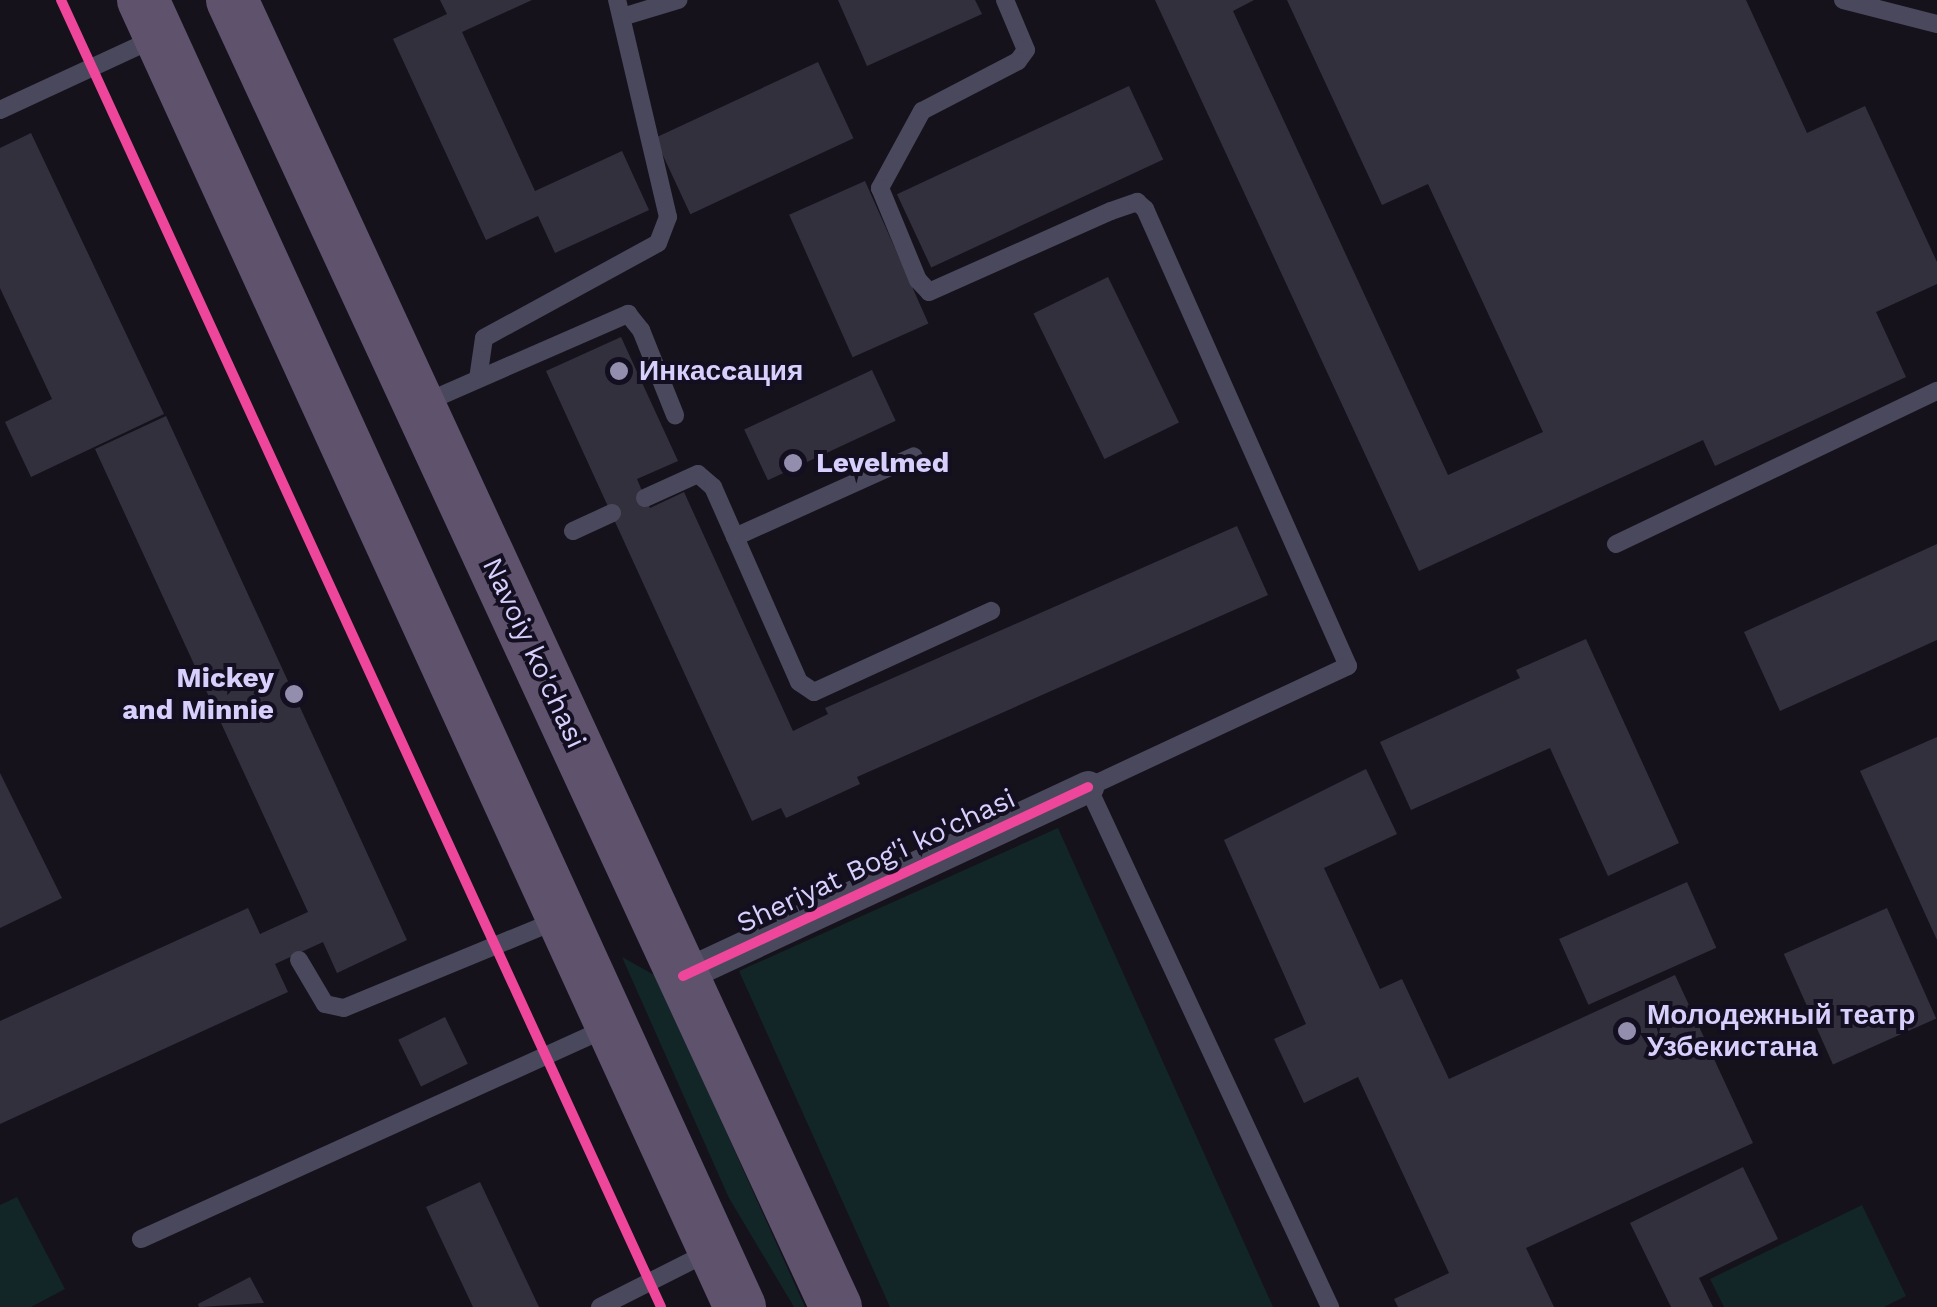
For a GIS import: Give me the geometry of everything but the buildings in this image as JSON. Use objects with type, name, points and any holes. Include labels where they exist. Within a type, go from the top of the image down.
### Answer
[{"type":"main road","name":"Navoiy ko'chasi","points":[[232,0],[836,1307]]},
{"type":"main road","points":[[151,18],[740,1307]]},
{"type":"main road","points":[[565,922],[585,944],[633,924],[645,910],[643,890]]},
{"type":"street","name":"Sheriyat Bog'i ko'chasi","points":[[683,976],[1088,787]]},
{"type":"lane","points":[[478,379],[484,338],[658,242],[668,217],[619,8],[678,0]]},
{"type":"lane","name":"Sheriyat Bog'i ko'chasi","points":[[1005,0],[1026,50],[1018,61],[922,111],[880,188],[918,280],[930,292],[1110,211],[1137,202],[1146,209],[1348,666],[1088,787]]},
{"type":"lane","points":[[1843,0],[1937,24]]},
{"type":"lane","points":[[0,110],[151,18]]},
{"type":"lane","points":[[419,405],[628,314],[641,330],[675,415]]},
{"type":"lane","points":[[1616,544],[1937,391]]},
{"type":"lane","points":[[736,537],[914,456]]},
{"type":"lane","points":[[645,498],[698,474],[713,487],[799,682],[814,692],[991,611]]},
{"type":"lane","points":[[572,532],[612,513]]},
{"type":"lane","points":[[1088,787],[1330,1307]]},
{"type":"lane","points":[[299,960],[325,1004],[344,1008],[565,922]]},
{"type":"lane","points":[[140,1239],[612,1025]]},
{"type":"lane","points":[[600,1307],[714,1250]]},
{"type":"green space","points":[[1058,828],[1273,1307],[890,1307],[739,971]]},
{"type":"green space","points":[[622,957],[656,976],[805,1307],[794,1307],[729,1198]]},
{"type":"green space","points":[[17,1197],[65,1289],[31,1307],[0,1307],[0,1205]]},
{"type":"green space","points":[[1862,1205],[1906,1296],[1884,1307],[1724,1307],[1710,1279]]},
{"type":"cycle path","points":[[61,0],[661,1307]]},
{"type":"cycle path","points":[[683,976],[1088,787]]},
{"type":"place","name":"Инкасcация","points":[[619,371]]},
{"type":"place","name":"Levelmed","points":[[793,463]]},
{"type":"place","name":"Mickey and Minnie","points":[[294,694]]},
{"type":"place","name":"Молодежный театр Узбекистана","points":[[1627,1031]]}]
